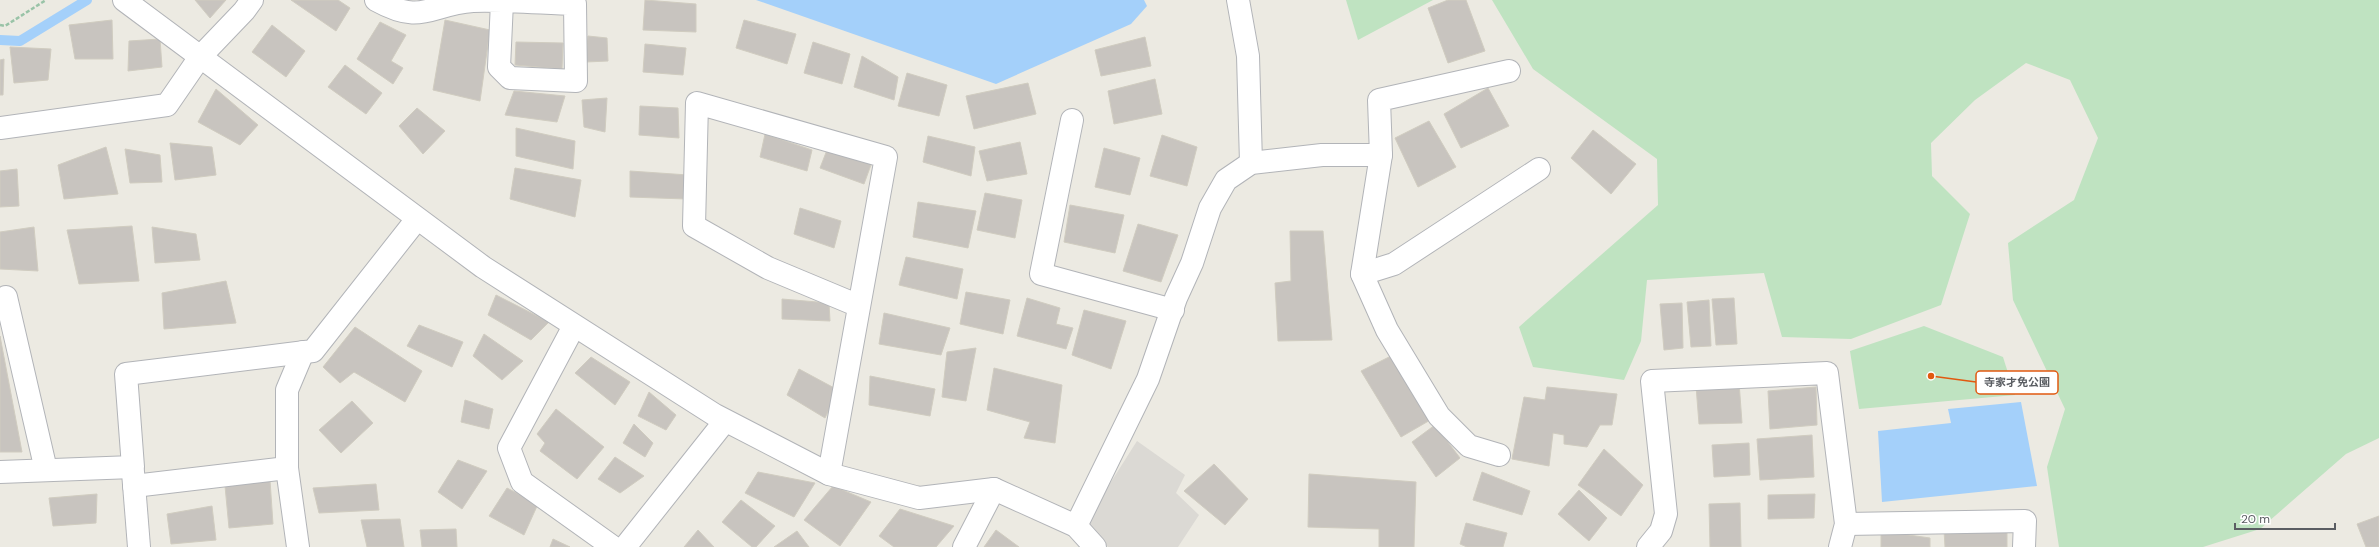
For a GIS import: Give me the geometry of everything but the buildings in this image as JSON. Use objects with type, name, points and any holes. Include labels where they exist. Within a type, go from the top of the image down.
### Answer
[{"type":"street","points":[[124,0],[483,267],[725,421],[829,474],[919,498],[994,489],[1076,526],[1095,547]]},
{"type":"street","points":[[0,128],[167,105],[200,57],[244,11],[252,0]]},
{"type":"street","points":[[376,0],[391,9],[415,14],[472,1],[575,4],[576,81],[510,78],[499,67],[502,2]]},
{"type":"street","points":[[1238,0],[1248,56],[1251,163]]},
{"type":"street","points":[[1499,455],[1469,446],[1439,416],[1387,330],[1362,274],[1381,154],[1379,100],[1509,70]]},
{"type":"street","points":[[829,474],[886,157],[697,103],[694,226],[768,268],[859,306]]},
{"type":"street","points":[[1072,120],[1041,274],[1173,310]]},
{"type":"street","points":[[1076,526],[1148,379],[1210,208],[1226,180],[1251,163],[1322,154],[1381,154]]},
{"type":"street","points":[[1362,274],[1394,264],[1539,169]]},
{"type":"street","points":[[139,547],[126,374],[313,351],[418,219]]},
{"type":"street","points":[[6,296],[46,470]]},
{"type":"street","points":[[574,326],[509,448],[522,482],[613,547]]},
{"type":"street","points":[[298,547],[287,468],[287,390],[304,352]]},
{"type":"street","points":[[1648,547],[1661,531],[1666,514],[1652,381],[1827,373],[1846,524],[1840,547]]},
{"type":"street","points":[[625,547],[725,421]]},
{"type":"street","points":[[0,472],[46,470],[133,476],[287,468]]},
{"type":"street","points":[[964,547],[994,489]]},
{"type":"street","points":[[1846,524],[2025,521],[2024,547]]},
{"type":"path","points":[[0,25],[5,26],[46,0]]},
{"type":"shaded area","points":[[1137,441],[1185,475],[1176,493],[1199,515],[1178,547],[1108,547],[1085,523]]},
{"type":"green space","points":[[1346,0],[1433,0],[1358,40]]},
{"type":"green space","points":[[1492,0],[2379,0],[2379,438],[2346,454],[2260,529],[2203,547],[2059,547],[2047,467],[2065,409],[2013,300],[2008,243],[2074,200],[2098,138],[2070,80],[2026,63],[1975,100],[1931,143],[1932,176],[1970,214],[1941,305],[1851,339],[1782,337],[1764,273],[1647,280],[1641,341],[1624,380],[1533,367],[1519,327],[1658,205],[1657,159],[1533,69]]},
{"type":"green space","points":[[1924,326],[2003,357],[2015,395],[1859,409],[1850,351]]},
{"type":"water","points":[[756,0],[1144,0],[1147,6],[1131,24],[996,84]]},
{"type":"water","points":[[2021,402],[2037,486],[1882,502],[1878,431],[1951,423],[1948,409]]},
{"type":"waterway","points":[[0,40],[20,41],[87,0]]},
{"type":"place","name":"寺家才免公園","points":[[1931,376]]}]
